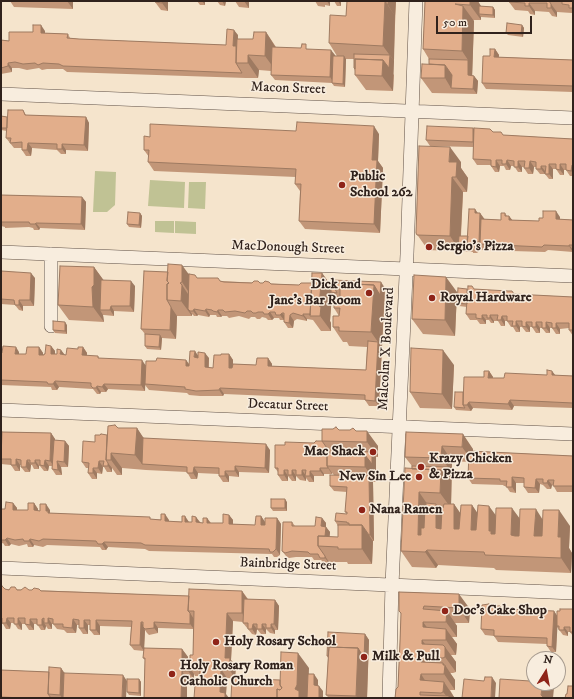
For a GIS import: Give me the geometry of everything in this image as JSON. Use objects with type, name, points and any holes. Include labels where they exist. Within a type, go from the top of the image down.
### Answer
[{"type":"street","name":"Malcolm X Boulevard","points":[[389,698],[392,585],[407,269],[416,1]]},
{"type":"street","name":"Macon Street","points":[[1,94],[412,110],[573,118]]},
{"type":"street","name":"MacDonough Street","points":[[1,252],[573,276]]},
{"type":"street","points":[[51,254],[51,326]]},
{"type":"street","name":"Decatur Street","points":[[1,410],[573,434]]},
{"type":"street","name":"Bainbridge Street","points":[[1,568],[573,593]]},
{"type":"green space","points":[[95,171],[116,172],[115,205],[107,212],[93,212]]},
{"type":"green space","points":[[150,180],[185,182],[184,208],[148,206]]},
{"type":"green space","points":[[189,182],[206,182],[205,209],[188,208]]},
{"type":"green space","points":[[155,221],[174,221],[174,233],[155,232]]},
{"type":"green space","points":[[175,221],[196,222],[196,234],[175,233]]},
{"type":"building","points":[[162,1],[162,3],[155,2]]},
{"type":"building","points":[[347,1],[385,1],[383,46],[329,43],[330,15],[346,16]]},
{"type":"building","points":[[425,1],[470,1],[470,5],[455,4],[463,6],[462,51],[423,49]]},
{"type":"building","points":[[509,1],[549,1],[551,8],[547,8],[547,3],[529,3],[529,6],[525,6],[525,3]]},
{"type":"building","points":[[562,1],[573,1],[573,8],[569,8],[569,5],[562,4]]},
{"type":"building","points":[[479,6],[493,7],[493,15],[479,14]]},
{"type":"building","points":[[507,23],[522,25],[521,34],[506,33]]},
{"type":"building","points":[[33,25],[41,25],[41,33],[68,34],[67,38],[226,45],[227,29],[234,30],[233,46],[236,46],[236,63],[242,73],[63,66],[59,64],[43,63],[38,65],[35,63],[23,64],[15,62],[8,63],[8,66],[1,68],[1,40],[9,41],[9,32],[33,32]]},
{"type":"building","points":[[254,32],[266,32],[265,56],[248,55],[248,63],[236,63],[237,39],[253,39]]},
{"type":"building","points":[[302,44],[306,44],[306,49],[331,50],[330,77],[271,75],[272,47],[301,48]]},
{"type":"building","points":[[490,49],[495,49],[494,57],[573,60],[573,86],[482,83],[483,56],[490,56]]},
{"type":"building","points":[[354,54],[390,55],[389,68],[383,60],[355,59],[355,69]]},
{"type":"building","points":[[333,56],[344,56],[343,84],[332,83]]},
{"type":"building","points":[[355,59],[383,60],[382,76],[355,75]]},
{"type":"building","points":[[429,59],[468,60],[468,75],[474,76],[473,89],[451,88],[452,75],[445,65],[429,64]]},
{"type":"building","points":[[422,64],[445,65],[445,78],[421,78]]},
{"type":"building","points":[[8,110],[23,110],[25,115],[86,117],[84,145],[62,144],[62,149],[57,149],[57,144],[28,143],[27,150],[22,150],[22,142],[10,143],[11,138],[6,138]]},
{"type":"building","points":[[1,116],[7,117],[7,128],[1,128]]},
{"type":"building","name":"Public School 262","points":[[297,122],[374,126],[372,160],[377,160],[374,224],[299,221],[301,184],[295,184],[296,169],[148,162],[149,150],[144,150],[144,136],[150,137],[150,124],[296,131]]},
{"type":"building","points":[[427,126],[473,128],[473,142],[426,140]]},
{"type":"building","points":[[474,128],[490,129],[493,132],[501,132],[503,135],[573,139],[573,165],[571,171],[566,170],[566,164],[560,164],[560,170],[556,169],[556,164],[549,164],[549,174],[545,174],[546,166],[541,166],[541,169],[536,169],[536,162],[530,161],[529,168],[524,168],[525,161],[518,161],[518,167],[514,167],[514,161],[507,160],[506,164],[502,164],[502,160],[496,160],[496,167],[491,166],[491,160],[473,159]]},
{"type":"building","points":[[419,146],[450,147],[449,162],[457,162],[456,177],[452,177],[450,236],[417,235],[416,233]]},
{"type":"building","points":[[1,195],[82,197],[81,224],[30,224],[29,222],[1,222]]},
{"type":"building","points":[[469,209],[475,209],[475,213],[480,213],[479,242],[474,241],[471,245],[467,244]]},
{"type":"building","points":[[543,211],[556,211],[556,219],[573,220],[573,245],[544,245],[542,247],[480,244],[481,219],[501,220],[501,213],[505,213],[505,216],[509,216],[509,220],[539,221],[539,218],[543,218]]},
{"type":"building","points":[[128,212],[140,213],[139,225],[127,224]]},
{"type":"building","points":[[459,236],[468,236],[467,244],[471,249],[458,248]]},
{"type":"building","points":[[168,264],[182,265],[182,282],[180,283],[182,285],[181,301],[167,300],[167,284],[169,283],[167,281]]},
{"type":"building","points":[[60,266],[94,267],[94,285],[92,287],[93,307],[58,305]]},
{"type":"building","points":[[1,271],[31,273],[30,300],[19,300],[19,305],[15,305],[14,300],[1,299]]},
{"type":"building","points":[[144,271],[168,272],[167,281],[169,283],[167,284],[167,300],[171,307],[170,330],[141,329]]},
{"type":"building","points":[[312,273],[322,273],[319,306],[321,307],[320,316],[310,316]]},
{"type":"building","points":[[189,274],[195,275],[197,278],[218,278],[220,281],[224,282],[252,283],[254,281],[258,281],[263,283],[265,281],[271,284],[299,285],[301,283],[312,283],[310,315],[303,314],[303,316],[293,313],[290,315],[289,323],[284,322],[284,313],[276,315],[275,312],[264,314],[263,312],[253,313],[251,311],[247,311],[245,313],[235,311],[225,312],[223,310],[218,310],[217,312],[206,309],[205,311],[194,309],[193,311],[190,311],[188,309]]},
{"type":"building","points":[[414,275],[446,277],[445,320],[412,319]]},
{"type":"building","points":[[101,280],[131,281],[130,306],[111,306],[110,310],[100,310]]},
{"type":"building","points":[[331,280],[381,282],[380,295],[374,285],[335,283],[337,293],[331,292]]},
{"type":"building","points":[[335,283],[374,285],[371,332],[339,331],[339,327],[333,327],[333,316],[339,316],[340,308],[334,308],[334,297],[340,297],[340,289],[335,289]]},
{"type":"building","points":[[468,286],[472,286],[474,289],[512,291],[514,294],[573,297],[573,330],[569,330],[569,323],[556,323],[556,328],[552,328],[552,323],[546,322],[546,328],[542,328],[542,322],[536,322],[536,327],[532,327],[532,322],[526,322],[526,327],[522,326],[522,321],[516,321],[516,326],[512,326],[513,321],[507,321],[507,316],[502,316],[501,320],[497,320],[498,315],[490,315],[490,318],[487,318],[487,315],[482,315],[482,319],[476,318],[476,314],[466,314]]},
{"type":"building","points":[[458,288],[467,289],[467,304],[457,303]]},
{"type":"building","points":[[53,321],[65,322],[65,331],[53,330]]},
{"type":"building","points":[[145,334],[160,335],[159,347],[145,346]]},
{"type":"building","points":[[368,341],[378,342],[375,401],[365,400],[365,395],[220,388],[219,390],[196,391],[185,389],[185,387],[145,384],[146,361],[156,361],[157,358],[186,360],[186,366],[189,366],[190,351],[195,351],[194,357],[198,358],[198,352],[205,353],[205,367],[213,368],[214,355],[229,354],[229,368],[232,368],[233,364],[256,365],[257,358],[268,358],[268,366],[366,370]]},
{"type":"building","points":[[46,345],[51,346],[51,354],[57,354],[57,349],[61,350],[60,354],[66,355],[67,348],[78,349],[78,347],[83,347],[82,355],[98,356],[98,358],[142,360],[141,385],[104,384],[102,387],[97,386],[96,388],[93,388],[91,383],[55,381],[53,384],[48,384],[47,382],[1,380],[1,353],[3,346],[16,347],[15,354],[26,354],[27,347],[39,347],[39,355],[44,355]]},
{"type":"building","points":[[411,348],[443,350],[442,394],[410,392]]},
{"type":"building","points":[[547,370],[552,371],[552,375],[573,376],[573,403],[510,400],[508,404],[469,402],[467,405],[463,405],[464,377],[484,377],[484,371],[489,371],[488,378],[504,378],[505,373],[547,375]]},
{"type":"building","points":[[455,392],[463,392],[463,405],[465,408],[454,407]]},
{"type":"building","points":[[115,425],[118,428],[137,428],[135,455],[111,453],[111,460],[106,460],[108,426]]},
{"type":"building","points":[[336,427],[339,430],[350,430],[353,428],[356,431],[367,431],[367,442],[322,441],[322,429],[333,429]]},
{"type":"building","points":[[2,432],[51,433],[50,461],[45,460],[44,466],[40,465],[40,460],[35,460],[35,463],[30,463],[30,460],[27,460],[26,467],[21,467],[21,460],[16,459],[16,465],[11,465],[11,459],[1,459]]},
{"type":"building","points":[[406,432],[463,434],[462,447],[442,446],[441,458],[405,457]]},
{"type":"building","points":[[95,435],[107,435],[106,460],[108,466],[103,466],[104,461],[99,461],[98,468],[93,468],[93,473],[88,473],[89,463],[82,462],[83,441],[95,442]]},
{"type":"building","points":[[143,438],[266,444],[265,468],[235,466],[235,471],[225,471],[225,476],[219,476],[219,468],[194,467],[193,473],[187,473],[187,467],[142,464]]},
{"type":"building","points":[[54,440],[65,441],[64,462],[57,461],[58,470],[52,469]]},
{"type":"building","points":[[316,441],[322,441],[329,451],[329,453],[327,453],[328,468],[320,468],[320,471],[310,471],[310,476],[305,476],[306,470],[302,470],[302,475],[296,475],[296,470],[292,470],[292,475],[288,475],[288,470],[284,470],[284,475],[278,475],[278,468],[275,468],[275,445],[285,445],[285,442],[314,443]]},
{"type":"building","points":[[348,451],[372,452],[372,464],[365,455],[348,454]]},
{"type":"building","points":[[469,451],[573,456],[573,486],[553,486],[554,480],[548,480],[547,483],[543,483],[543,479],[536,479],[535,488],[524,487],[524,478],[512,477],[512,487],[506,487],[507,481],[500,481],[500,479],[468,478]]},
{"type":"building","points":[[327,453],[365,455],[365,467],[327,466]]},
{"type":"building","points":[[412,466],[448,467],[448,479],[441,470],[412,469]]},
{"type":"building","points":[[405,468],[441,470],[440,493],[419,492],[418,535],[421,535],[421,528],[424,528],[426,503],[436,504],[436,528],[441,529],[442,508],[444,504],[454,504],[454,529],[459,529],[461,505],[472,505],[471,530],[476,530],[478,505],[489,506],[489,531],[491,531],[491,534],[495,534],[496,508],[512,508],[511,535],[515,536],[519,536],[520,509],[536,509],[534,536],[542,536],[543,510],[559,510],[558,537],[561,537],[561,558],[485,555],[484,552],[427,550],[425,552],[401,551]]},
{"type":"building","points":[[330,475],[369,476],[370,535],[362,525],[349,525],[347,522],[335,521],[336,513],[347,514],[347,512],[345,512],[347,487],[330,486]]},
{"type":"building","points":[[271,499],[285,499],[285,508],[271,508]]},
{"type":"building","points":[[6,502],[13,503],[13,510],[28,510],[28,503],[34,503],[34,510],[40,511],[40,504],[46,504],[46,511],[48,511],[48,513],[150,517],[150,519],[161,520],[161,514],[165,514],[165,521],[182,522],[182,516],[185,516],[185,522],[192,522],[192,516],[196,517],[196,522],[203,523],[203,518],[207,518],[207,523],[223,523],[223,514],[229,515],[229,524],[255,525],[256,516],[261,516],[261,525],[265,525],[265,518],[277,518],[276,549],[273,552],[270,552],[269,549],[145,545],[141,543],[104,542],[102,544],[98,544],[96,541],[43,539],[39,541],[30,539],[29,541],[24,541],[23,539],[15,540],[7,538],[5,540],[1,540],[1,509],[5,509]]},
{"type":"building","points":[[316,517],[322,518],[321,526],[326,527],[325,536],[318,536],[318,546],[325,558],[320,558],[318,554],[310,554],[308,552],[292,551],[285,553],[282,551],[283,522],[292,522],[292,526],[315,526]]},
{"type":"building","points":[[338,525],[362,525],[362,549],[338,549],[338,547],[318,546],[318,536],[338,537]]},
{"type":"building","points":[[2,586],[9,590],[11,587],[21,590],[25,587],[29,590],[34,588],[41,591],[189,596],[188,611],[190,613],[190,624],[154,622],[154,628],[145,629],[143,627],[143,622],[141,622],[140,645],[130,645],[132,621],[96,620],[96,630],[90,630],[90,620],[84,620],[84,628],[79,628],[79,620],[73,619],[72,628],[63,627],[63,624],[53,624],[53,619],[48,618],[48,623],[44,623],[44,618],[42,619],[42,625],[37,625],[37,619],[30,619],[30,625],[25,624],[25,618],[18,618],[18,624],[14,624],[14,618],[7,618],[6,623],[2,623]]},
{"type":"building","name":"Holy Rosary School","points":[[189,589],[242,591],[242,613],[227,613],[225,658],[230,658],[229,669],[221,669],[220,692],[225,693],[225,698],[194,698],[195,685],[199,685],[200,668],[190,668],[190,655],[193,655],[194,611],[188,611]]},
{"type":"building","points":[[399,592],[459,594],[459,608],[424,606],[423,609],[447,611],[446,622],[423,622],[423,627],[446,629],[446,640],[422,640],[422,644],[443,645],[445,647],[445,657],[421,657],[421,662],[443,663],[443,665],[445,665],[444,674],[421,674],[420,680],[444,682],[443,692],[420,692],[420,695],[449,696],[449,698],[395,698],[396,689],[398,687],[400,642],[401,613],[399,611]]},
{"type":"building","points":[[244,599],[275,600],[274,624],[271,624],[271,628],[266,628],[266,624],[262,624],[262,629],[257,629],[257,624],[253,624],[252,629],[248,629],[248,623],[243,623]]},
{"type":"building","points":[[489,604],[491,606],[500,606],[503,609],[554,611],[552,647],[547,646],[547,638],[494,636],[494,630],[481,629],[482,605]]},
{"type":"building","points":[[560,609],[573,609],[573,632],[570,632],[570,627],[564,627],[564,630],[559,630],[559,626],[557,626],[557,611],[560,611]]},
{"type":"building","points":[[328,632],[365,634],[364,658],[358,648],[329,647],[327,656]]},
{"type":"building","points":[[329,647],[358,648],[356,696],[326,695]]},
{"type":"building","name":"Holy Rosary Roman Catholic Church","points":[[144,648],[182,649],[182,660],[188,660],[188,671],[182,671],[181,698],[144,698]]},
{"type":"building","points":[[281,652],[298,653],[297,685],[295,689],[299,691],[299,698],[277,698],[277,689],[280,690],[282,688],[280,685]]},
{"type":"building","points":[[49,667],[61,668],[60,695],[48,694]]},
{"type":"building","points":[[1,670],[49,672],[48,694],[51,698],[1,697]]},
{"type":"building","points":[[64,673],[123,675],[122,698],[63,698]]},
{"type":"building","points":[[308,674],[314,674],[314,685],[319,686],[319,698],[307,698]]},
{"type":"building","points":[[485,677],[492,677],[491,698],[462,698],[464,679],[484,681]]},
{"type":"building","points":[[232,678],[280,680],[280,685],[282,688],[280,690],[277,689],[277,698],[231,698]]},
{"type":"building","points":[[127,679],[139,679],[139,693],[127,692]]},
{"type":"building","points":[[500,679],[526,681],[526,691],[542,691],[541,695],[543,697],[499,698]]},
{"type":"building","points":[[568,686],[573,686],[573,698],[565,698]]},
{"type":"place","name":"Public School 262","points":[[342,185]]},
{"type":"place","name":"Sergio's Pizza","points":[[429,247]]},
{"type":"place","name":"Dick and Jane's Bar Room","points":[[369,293]]},
{"type":"place","name":"Royal Hardware","points":[[432,298]]},
{"type":"place","name":"Mac Shack","points":[[373,452]]},
{"type":"place","name":"Krazy Chicken & Pizza","points":[[421,467]]},
{"type":"place","name":"New Sin Lee","points":[[419,477]]},
{"type":"place","name":"Nana Ramen","points":[[362,510]]},
{"type":"place","name":"Doc's Cake Shop","points":[[445,611]]},
{"type":"place","name":"Holy Rosary School","points":[[216,642]]},
{"type":"place","name":"Milk & Pull","points":[[364,657]]},
{"type":"place","name":"Holy Rosary Roman Catholic Church","points":[[172,674]]}]
